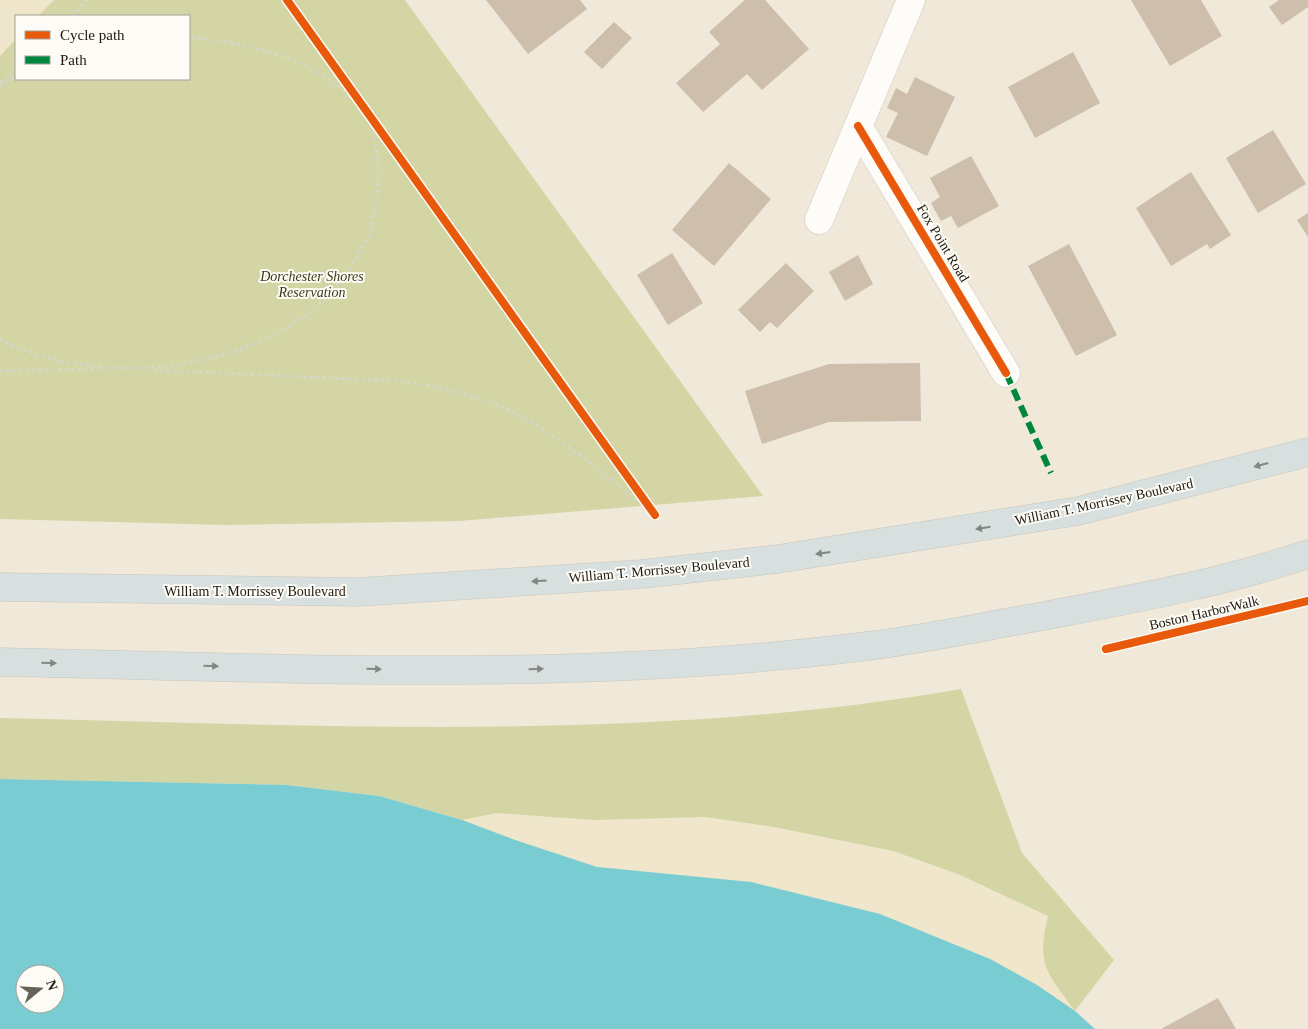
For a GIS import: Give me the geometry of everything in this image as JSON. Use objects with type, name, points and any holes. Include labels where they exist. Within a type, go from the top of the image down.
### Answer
[{"type":"main road","name":"William T. Morrissey Boulevard","points":[[0,587],[358,592],[652,573],[788,558],[1068,513],[1308,452]]},
{"type":"main road","points":[[0,662],[451,670],[590,668],[724,660],[868,646],[988,626],[1158,595],[1265,569],[1308,554]]},
{"type":"street","points":[[819,220],[910,0]]},
{"type":"street","name":"Fox Point Road","points":[[858,126],[1006,374]]},
{"type":"path","points":[[74,15],[87,0]]},
{"type":"path","points":[[0,371],[158,368],[223,354],[269,337],[303,317],[330,296],[353,266],[371,231],[378,187],[375,141],[362,107],[342,88],[311,69],[229,41],[190,36]]},
{"type":"path","points":[[0,84],[15,71]]},
{"type":"path","points":[[0,84],[15,76]]},
{"type":"path","points":[[341,76],[385,139]]},
{"type":"path","points":[[0,339],[72,365],[399,382],[432,386],[464,394],[525,419],[553,436],[655,515]]},
{"type":"path","points":[[638,491],[655,515]]},
{"type":"green space","name":"Dorchester Shores Reservation","points":[[0,0],[405,0],[763,496],[459,521],[226,525],[0,519]]},
{"type":"green space","points":[[961,689],[1022,853],[1114,960],[1075,1011],[1037,985],[751,882],[597,867],[462,820],[379,796],[287,785],[0,779],[0,718],[362,726],[482,727],[602,724],[722,718],[842,706]]},
{"type":"sand","points":[[0,0],[54,0],[39,15],[15,15],[15,40],[0,56]]},
{"type":"sand","points":[[497,813],[594,820],[706,817],[774,827],[893,851],[958,874],[1048,916],[1043,946],[1046,968],[1057,987],[1075,1011],[1037,985],[990,959],[751,882],[597,867],[462,820]]},
{"type":"water","points":[[0,779],[287,785],[379,796],[462,820],[597,867],[751,882],[880,914],[990,959],[1037,985],[1075,1011],[1095,1029],[0,1029]]},
{"type":"building","points":[[486,0],[580,0],[587,9],[528,54]]},
{"type":"building","points":[[745,0],[765,0],[809,49],[762,90],[747,74],[703,112],[676,83],[720,44],[709,32]]},
{"type":"building","points":[[1131,0],[1201,0],[1222,36],[1170,66]]},
{"type":"building","points":[[1279,0],[1308,0],[1308,7],[1282,25],[1269,7]]},
{"type":"building","points":[[614,22],[632,38],[602,69],[584,52]]},
{"type":"building","points":[[1073,52],[1100,103],[1035,138],[1008,87]]},
{"type":"building","points":[[915,77],[955,97],[927,156],[886,137],[898,113],[887,108],[896,88],[907,94]]},
{"type":"building","points":[[1273,130],[1306,184],[1258,213],[1226,158]]},
{"type":"building","points":[[971,156],[999,206],[958,228],[951,216],[941,221],[931,203],[940,197],[930,178]]},
{"type":"building","points":[[729,163],[771,199],[714,266],[672,230]]},
{"type":"building","points":[[1191,172],[1231,235],[1210,249],[1207,244],[1171,266],[1136,208]]},
{"type":"building","points":[[1308,213],[1308,237],[1297,220]]},
{"type":"building","points":[[1069,244],[1117,335],[1076,356],[1028,266]]},
{"type":"building","points":[[672,253],[703,303],[668,325],[637,275]]},
{"type":"building","points":[[858,255],[873,284],[845,301],[829,272]]},
{"type":"building","points":[[786,263],[814,291],[777,328],[770,322],[760,332],[738,310]]},
{"type":"building","points":[[920,363],[921,421],[829,422],[762,444],[745,391],[829,364]]},
{"type":"building","points":[[1218,998],[1236,1029],[1161,1029]]},
{"type":"marked path","points":[[1006,373],[1051,473]]},
{"type":"cycle path","points":[[287,0],[655,515]]},
{"type":"cycle path","points":[[858,126],[1006,373]]},
{"type":"cycle path","name":"Boston HarborWalk","points":[[1106,649],[1308,601]]}]
